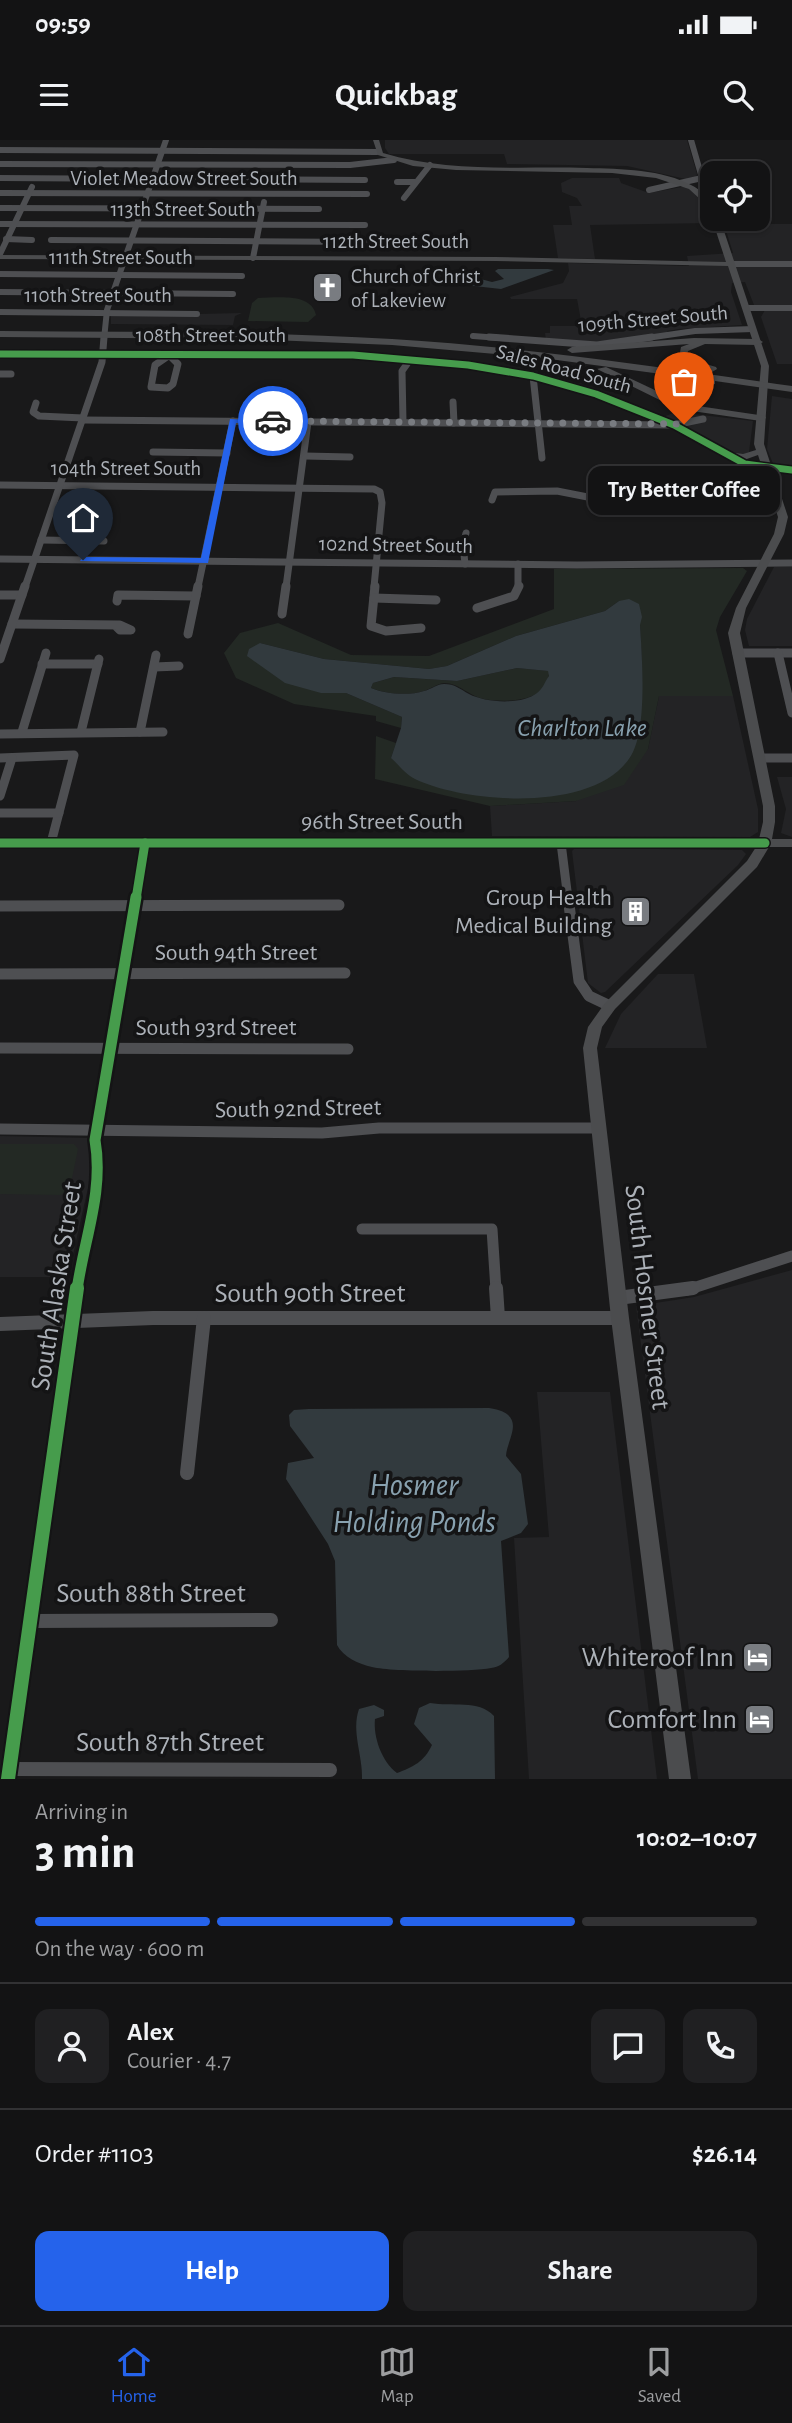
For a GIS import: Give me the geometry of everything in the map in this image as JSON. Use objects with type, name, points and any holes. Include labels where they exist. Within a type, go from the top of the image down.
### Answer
[{"type":"highway","points":[[0,332],[236,332],[374,337],[576,350],[681,342],[758,342]]},
{"type":"highway","points":[[0,332],[306,337],[478,348],[792,387]]},
{"type":"highway","points":[[374,337],[573,354],[792,387]]},
{"type":"highway","points":[[758,342],[697,344],[686,348],[682,354],[687,361],[700,367],[792,387]]},
{"type":"highway","points":[[478,348],[590,366],[621,376],[682,407],[761,416]]},
{"type":"highway","points":[[761,416],[702,409],[685,403],[680,394],[693,385],[714,382],[792,387]]},
{"type":"main road","points":[[376,140],[377,152],[394,160],[430,165],[619,168],[658,173],[689,183],[700,190]]},
{"type":"main road","points":[[720,231],[758,342],[766,375],[758,440],[777,495],[783,525],[736,622],[737,653],[769,813],[765,843]]},
{"type":"main road","name":"112th Street South","points":[[0,255],[731,264]]},
{"type":"main road","points":[[728,455],[744,457],[761,451]]},
{"type":"main road","name":"96th Street South","points":[[0,843],[792,843]]},
{"type":"main road","name":"South Hosmer Street","points":[[680,1779],[619,1308],[590,1048],[595,1027],[610,1006],[746,871],[765,843]]},
{"type":"street","points":[[0,255],[55,140]]},
{"type":"street","points":[[0,659],[3,639],[12,624],[105,353],[107,313],[166,140]]},
{"type":"street","points":[[253,258],[277,140]]},
{"type":"street","points":[[690,167],[700,167],[691,140]]},
{"type":"street","points":[[0,150],[377,152]]},
{"type":"street","points":[[0,164],[366,165],[394,160]]},
{"type":"street","points":[[404,198],[415,182],[425,175],[430,165]]},
{"type":"street","points":[[0,178],[152,179]]},
{"type":"street","points":[[190,179],[365,180]]},
{"type":"street","points":[[649,190],[700,179]]},
{"type":"street","points":[[397,182],[415,182]]},
{"type":"street","name":"Violet Meadow Street South","points":[[0,192],[367,194]]},
{"type":"street","points":[[0,208],[319,209]]},
{"type":"street","name":"113th Street South","points":[[0,223],[365,225]]},
{"type":"street","points":[[6,239],[32,240]]},
{"type":"street","points":[[51,240],[365,242]]},
{"type":"street","name":"112th Street South","points":[[731,264],[792,264]]},
{"type":"street","name":"111th Street South","points":[[0,274],[242,276]]},
{"type":"street","points":[[0,292],[233,294]]},
{"type":"street","points":[[746,308],[792,308]]},
{"type":"street","name":"110th Street South","points":[[0,312],[197,314]]},
{"type":"street","name":"109th Street South","points":[[472,336],[591,345],[695,331],[753,329]]},
{"type":"street","name":"108th Street South","points":[[0,354],[353,355],[422,359]]},
{"type":"street","points":[[171,355],[178,363],[173,384],[168,388],[152,387],[155,365],[171,355]]},
{"type":"street","name":"Sales Road South","points":[[422,359],[533,376],[622,402],[674,425],[728,455],[766,469],[792,470]]},
{"type":"street","points":[[402,422],[402,371],[407,364]]},
{"type":"street","points":[[0,374],[11,374]]},
{"type":"street","points":[[533,376],[542,458]]},
{"type":"street","points":[[453,402],[454,423]]},
{"type":"street","points":[[36,403],[33,413],[39,416],[83,419],[674,425],[703,419]]},
{"type":"street","points":[[188,634],[233,421]]},
{"type":"street","points":[[282,614],[308,422]]},
{"type":"street","points":[[153,452],[227,453]]},
{"type":"street","points":[[305,456],[350,457]]},
{"type":"street","points":[[492,500],[495,492],[557,491],[608,501],[634,483],[671,480],[725,481],[747,495],[777,495]]},
{"type":"street","name":"104th Street South","points":[[0,485],[301,487],[378,491],[382,503],[375,563]]},
{"type":"street","points":[[465,564],[463,545],[466,533]]},
{"type":"street","points":[[41,540],[104,541]]},
{"type":"street","name":"102nd Street South","points":[[0,559],[465,564],[792,563]]},
{"type":"street","points":[[375,563],[373,629],[386,631],[421,628]]},
{"type":"street","points":[[477,608],[514,596],[519,586],[518,564]]},
{"type":"street","points":[[0,595],[22,595]]},
{"type":"street","points":[[117,601],[118,595],[196,596]]},
{"type":"street","points":[[374,597],[436,600]]},
{"type":"street","points":[[12,624],[116,626]]},
{"type":"street","points":[[22,732],[46,653]]},
{"type":"street","points":[[737,653],[792,653]]},
{"type":"street","points":[[778,653],[792,713]]},
{"type":"street","points":[[140,732],[156,655]]},
{"type":"street","points":[[42,664],[99,661],[81,732]]},
{"type":"street","points":[[154,667],[178,666]]},
{"type":"street","points":[[0,734],[163,732]]},
{"type":"street","points":[[0,758],[74,755],[51,843]]},
{"type":"street","points":[[0,796],[12,758]]},
{"type":"street","points":[[759,758],[792,758]]},
{"type":"street","points":[[0,813],[59,813]]},
{"type":"street","name":"South Alaska Street","points":[[9,1774],[82,1254],[95,1208],[99,1164],[95,1145],[97,1129],[145,843]]},
{"type":"street","points":[[561,843],[579,981],[589,996],[610,1006]]},
{"type":"street","points":[[0,906],[339,905]]},
{"type":"street","name":"South 94th Street","points":[[0,974],[345,973]]},
{"type":"street","name":"South 93rd Street","points":[[0,1048],[348,1049]]},
{"type":"street","name":"South 92nd Street","points":[[0,1129],[322,1133],[379,1128],[598,1128]]},
{"type":"street","points":[[362,1229],[492,1229],[498,1318]]},
{"type":"street","name":"South 90th Street","points":[[0,1324],[204,1318],[498,1318],[619,1308],[680,1292],[792,1256]]},
{"type":"street","points":[[187,1473],[204,1318]]},
{"type":"street","name":"South 88th Street","points":[[31,1621],[271,1620]]},
{"type":"street","name":"South 87th Street","points":[[9,1774],[330,1770]]},
{"type":"shaded area","points":[[385,140],[687,140],[697,174],[696,179],[690,180],[627,166],[507,164],[504,154],[389,154],[385,148]]},
{"type":"shaded area","points":[[572,178],[619,178],[621,183],[649,193],[687,186],[700,195],[700,223],[590,225],[595,259],[558,258],[553,225],[572,225],[569,206],[582,206],[577,198],[562,192],[561,183]]},
{"type":"shaded area","points":[[770,224],[792,224],[792,308],[754,305],[745,282],[732,283],[731,292],[742,325],[679,329],[667,331],[670,334],[608,343],[546,341],[545,333],[550,333],[550,326],[582,326],[577,299],[510,297],[563,283],[569,271],[568,263],[689,266],[687,256],[733,253],[726,231],[770,231]]},
{"type":"shaded area","points":[[283,297],[300,300],[313,308],[316,315],[308,322],[248,321],[252,303],[258,298]]},
{"type":"shaded area","points":[[765,310],[792,310],[792,364],[777,364],[761,317]]},
{"type":"shaded area","points":[[242,313],[235,316],[233,325],[111,324],[111,316]]},
{"type":"shaded area","points":[[772,396],[792,399],[792,468],[774,466],[767,449]]},
{"type":"shaded area","points":[[676,412],[753,421],[749,452],[742,455],[730,453],[663,417]]},
{"type":"shaded area","points":[[774,567],[792,567],[792,646],[749,646],[745,630],[747,619]]},
{"type":"shaded area","points":[[743,568],[747,571],[720,617],[716,630],[733,696],[659,696],[648,749],[624,785],[576,801],[490,806],[375,779],[376,736],[396,743],[391,758],[642,664],[640,625],[619,601],[605,611],[516,636],[447,666],[429,669],[324,659],[260,643],[321,693],[346,693],[402,717],[401,728],[376,721],[376,716],[294,704],[236,678],[224,653],[240,633],[278,623],[351,655],[429,656],[554,609],[554,569]]},
{"type":"shaded area","points":[[517,668],[549,671],[548,681],[535,695],[504,701],[479,697],[444,683],[424,691],[404,694],[371,688],[373,683],[394,677],[457,681]]},
{"type":"shaded area","points":[[659,696],[733,696],[758,809],[758,832],[750,837],[492,836],[490,806],[576,801],[648,749]]},
{"type":"shaded area","points":[[777,777],[792,777],[792,837],[781,833],[786,809]]},
{"type":"shaded area","points":[[575,848],[742,850],[746,854],[738,865],[601,993],[588,983],[572,851]]},
{"type":"shaded area","points":[[658,974],[694,974],[707,1048],[605,1048],[621,1014]]},
{"type":"shaded area","points":[[0,1136],[89,1138],[90,1179],[68,1277],[0,1277]]},
{"type":"shaded area","points":[[0,1144],[74,1144],[78,1149],[70,1188],[61,1195],[0,1194]]},
{"type":"shaded area","points":[[792,1270],[792,1779],[698,1779],[636,1306],[694,1297]]},
{"type":"shaded area","points":[[537,1392],[610,1392],[657,1779],[529,1779],[514,1538],[549,1537]]},
{"type":"water","points":[[554,270],[501,289],[465,285],[454,272],[492,282],[504,279],[495,271]]},
{"type":"water","name":"Charlton Lake","points":[[629,599],[639,604],[642,617],[642,708],[637,740],[633,752],[617,772],[593,786],[564,794],[499,798],[438,788],[415,779],[391,758],[402,717],[346,693],[321,693],[285,683],[247,656],[249,649],[260,643],[324,659],[429,669],[447,666],[516,636],[605,611],[619,601]],"holes":[[[517,668],[548,671],[549,676],[539,691],[530,697],[513,701],[476,697],[448,684],[418,693],[404,694],[371,688],[373,683],[394,677],[457,681]]]},
{"type":"water","name":"Hosmer Holding Ponds","points":[[489,1408],[501,1411],[512,1421],[513,1428],[506,1456],[521,1474],[528,1524],[521,1533],[501,1541],[509,1657],[494,1667],[450,1671],[382,1669],[352,1659],[337,1645],[335,1561],[328,1544],[286,1479],[288,1463],[314,1458],[290,1426],[289,1415],[294,1410],[309,1409]]},
{"type":"water","points":[[430,1703],[473,1705],[494,1716],[495,1779],[362,1779],[356,1726],[359,1709],[374,1705],[384,1710],[384,1716],[375,1719],[375,1733],[383,1756],[397,1773],[418,1763],[432,1745],[414,1724],[419,1708]]},
{"type":"cycle path","points":[[0,354],[353,355],[468,365],[533,376],[596,394],[674,425],[745,464],[792,470]]},
{"type":"cycle path","points":[[0,843],[765,843]]},
{"type":"cycle path","points":[[8,1779],[82,1254],[95,1208],[99,1164],[95,1140],[145,843]]},
{"type":"way so far","points":[[273,421],[684,424]]},
{"type":"place","name":"Church of Christ of Lakeview","points":[[328,288]]},
{"type":"place","name":"Try Better Coffee","points":[[684,424]]},
{"type":"place","name":"Group Health Medical Building","points":[[635,912]]},
{"type":"place","name":"Whiteroof Inn","points":[[757,1658]]},
{"type":"place","name":"Comfort Inn","points":[[760,1720]]},
{"type":"route","points":[[83,560],[205,561],[233,421],[273,421]]}]
